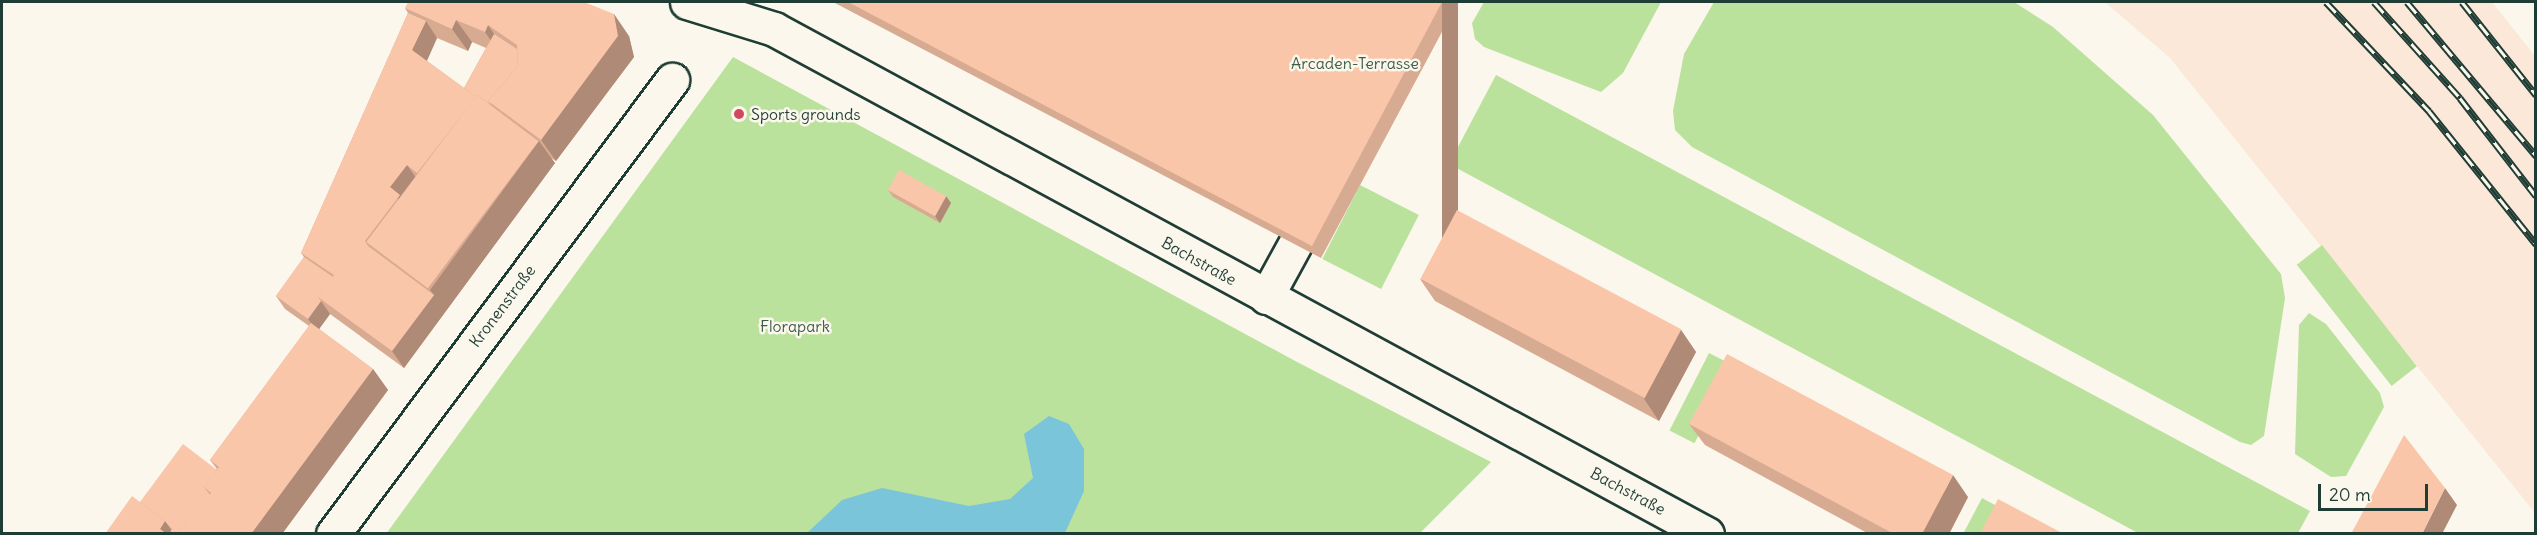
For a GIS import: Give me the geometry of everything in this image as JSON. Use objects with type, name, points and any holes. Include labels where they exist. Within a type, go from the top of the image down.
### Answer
[{"type":"street","name":"Bachstraße","points":[[703,4],[760,11],[1266,297],[1707,534]]},
{"type":"street","name":"Kronenstraße","points":[[333,534],[672,81]]},
{"type":"street","points":[[1266,297],[1295,244]]},
{"type":"shaded area","points":[[2105,2],[2492,2],[2535,56],[2535,513],[2170,58]]},
{"type":"green space","points":[[1484,2],[1661,2],[1623,73],[1601,92],[1484,47],[1475,39],[1472,23]]},
{"type":"green space","points":[[1714,2],[2014,2],[2053,27],[2153,115],[2281,274],[2285,298],[2264,436],[2251,445],[2240,442],[1692,147],[1675,130],[1673,111],[1684,54]]},
{"type":"green space","name":"Florapark","points":[[733,57],[1299,363],[1491,462],[1420,533],[386,534]]},
{"type":"green space","points":[[1496,75],[2310,511],[2298,533],[2138,533],[1449,164]]},
{"type":"green space","points":[[1360,185],[1419,215],[1381,289],[1322,259]]},
{"type":"green space","points":[[2322,245],[2417,366],[2392,386],[2297,265]]},
{"type":"green space","points":[[2309,313],[2326,324],[2380,393],[2384,407],[2346,476],[2331,477],[2295,454],[2299,325]]},
{"type":"green space","points":[[1709,353],[1734,366],[1694,443],[1670,431]]},
{"type":"green space","points":[[1982,498],[2006,511],[1995,533],[1963,534]]},
{"type":"water","points":[[1049,416],[1069,424],[1084,449],[1084,491],[1065,533],[807,533],[842,500],[882,488],[969,506],[1010,499],[1033,478],[1024,434]]},
{"type":"building","points":[[408,2],[584,2],[614,14],[618,36],[541,140],[488,101],[518,66],[517,45],[488,25],[485,32],[456,20],[452,29],[405,8]]},
{"type":"building","points":[[848,2],[1442,2],[1312,246]]},
{"type":"building","points":[[408,13],[426,21],[412,50],[476,97],[417,173],[407,165],[390,187],[400,195],[365,241],[368,246],[434,295],[392,351],[318,297],[334,275],[301,253]]},
{"type":"building","points":[[494,34],[517,49],[518,66],[488,101],[491,105],[464,88]]},
{"type":"building","points":[[477,95],[538,141],[428,288],[366,242]]},
{"type":"building","points":[[899,170],[946,196],[935,216],[888,190]]},
{"type":"building","points":[[1457,210],[1681,329],[1645,398],[1420,279]]},
{"type":"building","points":[[304,257],[333,277],[318,297],[321,301],[308,319],[276,296]]},
{"type":"building","points":[[311,323],[373,369],[251,534],[177,534],[211,493],[204,487],[219,467],[210,460]]},
{"type":"building","points":[[1727,354],[1953,475],[1922,534],[1894,534],[1689,424]]},
{"type":"building","points":[[2404,435],[2445,488],[2422,534],[2351,534]]},
{"type":"building","points":[[183,444],[217,470],[204,487],[210,495],[177,534],[169,534],[172,529],[165,521],[140,502]]},
{"type":"building","points":[[132,496],[165,521],[160,529],[167,534],[105,534]]},
{"type":"building","points":[[1998,499],[2064,534],[1980,534]]},
{"type":"railway","points":[[2326,2],[2429,111],[2536,244]]},
{"type":"railway","points":[[2374,2],[2460,98],[2536,196]]},
{"type":"railway","points":[[2407,2],[2536,156]]},
{"type":"railway","points":[[2462,2],[2536,95]]},
{"type":"place","name":"Sports grounds","points":[[739,114]]},
{"type":"park label","name":"Arcaden-Terrasse","points":[[1355,63]]}]
